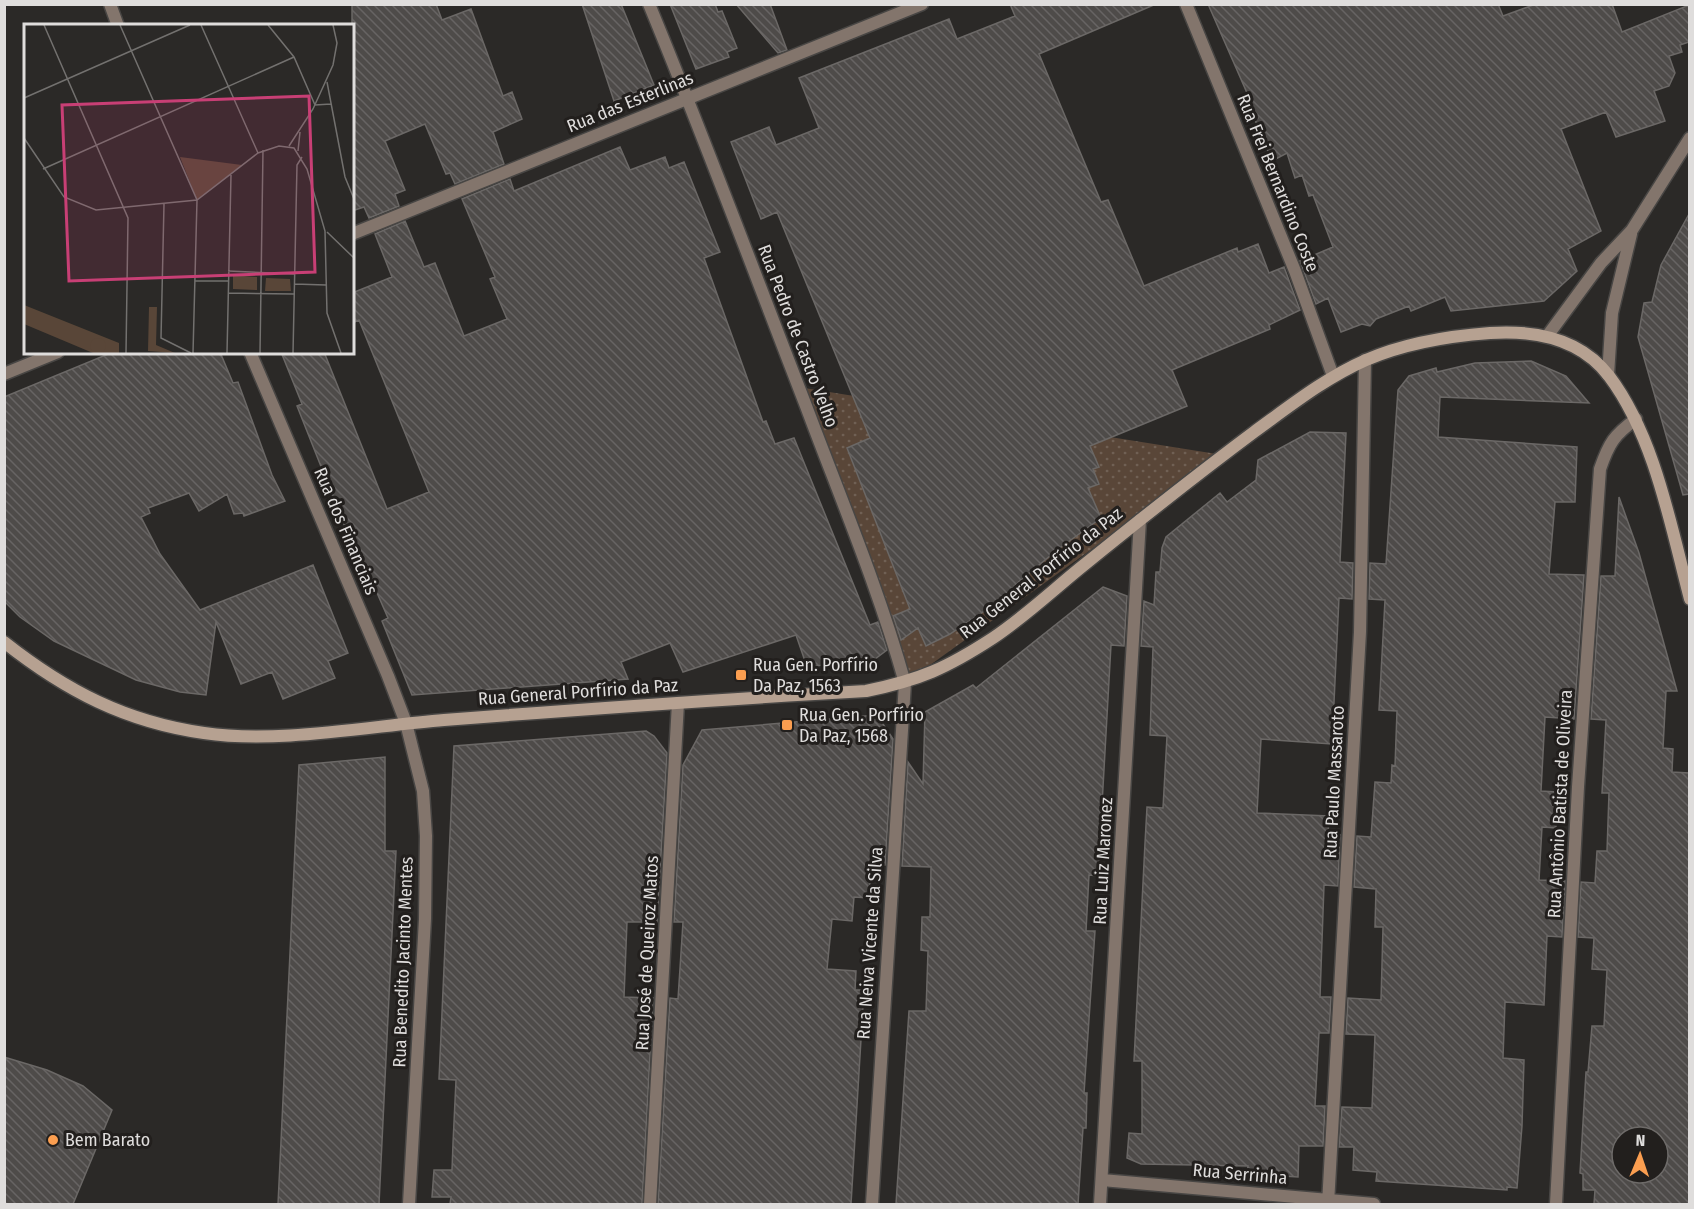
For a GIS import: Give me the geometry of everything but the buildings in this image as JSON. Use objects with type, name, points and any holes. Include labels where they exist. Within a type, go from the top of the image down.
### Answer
[{"type":"street","points":[[110,4],[117,24]]},
{"type":"street","name":"Rua Pedro de Castro Velho","points":[[649,4],[688,99],[847,514],[894,641],[905,683]]},
{"type":"street","name":"Rua das Esterlinas","points":[[354,233],[922,4]]},
{"type":"street","name":"Rua Frei Bernardino Coste","points":[[1186,4],[1295,271],[1333,376]]},
{"type":"street","points":[[1548,335],[1600,263],[1632,230],[1689,138]]},
{"type":"street","points":[[1608,375],[1612,313],[1632,230]]},
{"type":"street","name":"Rua General Porfírio da Paz","points":[[4,642],[44,674],[117,712],[204,733],[271,736],[406,723],[866,691],[905,683],[937,672],[995,636],[1140,520],[1333,376],[1365,360],[1393,350],[1481,334],[1518,331],[1548,335],[1580,350],[1608,375],[1636,419],[1663,497],[1689,599]]},
{"type":"street","points":[[4,374],[53,354]]},
{"type":"street","name":"Rua dos Financiais","points":[[251,354],[406,723]]},
{"type":"street","name":"Rua Paulo Massaroto","points":[[1328,1202],[1360,632],[1365,360]]},
{"type":"street","name":"Rua Antônio Batista de Oliveira","points":[[1556,1204],[1578,787],[1600,469],[1607,448],[1616,433],[1636,419]]},
{"type":"street","name":"Rua Luiz Maronez","points":[[1100,1204],[1140,520]]},
{"type":"street","name":"Rua Neiva Vicente da Silva","points":[[872,1204],[905,683]]},
{"type":"street","name":"Rua José de Queiroz Matos","points":[[650,1204],[678,703]]},
{"type":"street","name":"Rua Benedito Jacinto Mentes","points":[[406,723],[423,791],[426,836],[425,919],[409,1204]]},
{"type":"street","name":"Rua Serrinha","points":[[1102,1180],[1328,1202],[1374,1204]]},
{"type":"shaded area","points":[[798,387],[1223,455],[905,683]]},
{"type":"place","name":"Rua Gen. Porfírio Da Paz, 1563","points":[[741,675]]},
{"type":"place","name":"Rua Gen. Porfírio Da Paz, 1568","points":[[787,725]]},
{"type":"place","name":"Bem Barato","points":[[53,1140]]}]
